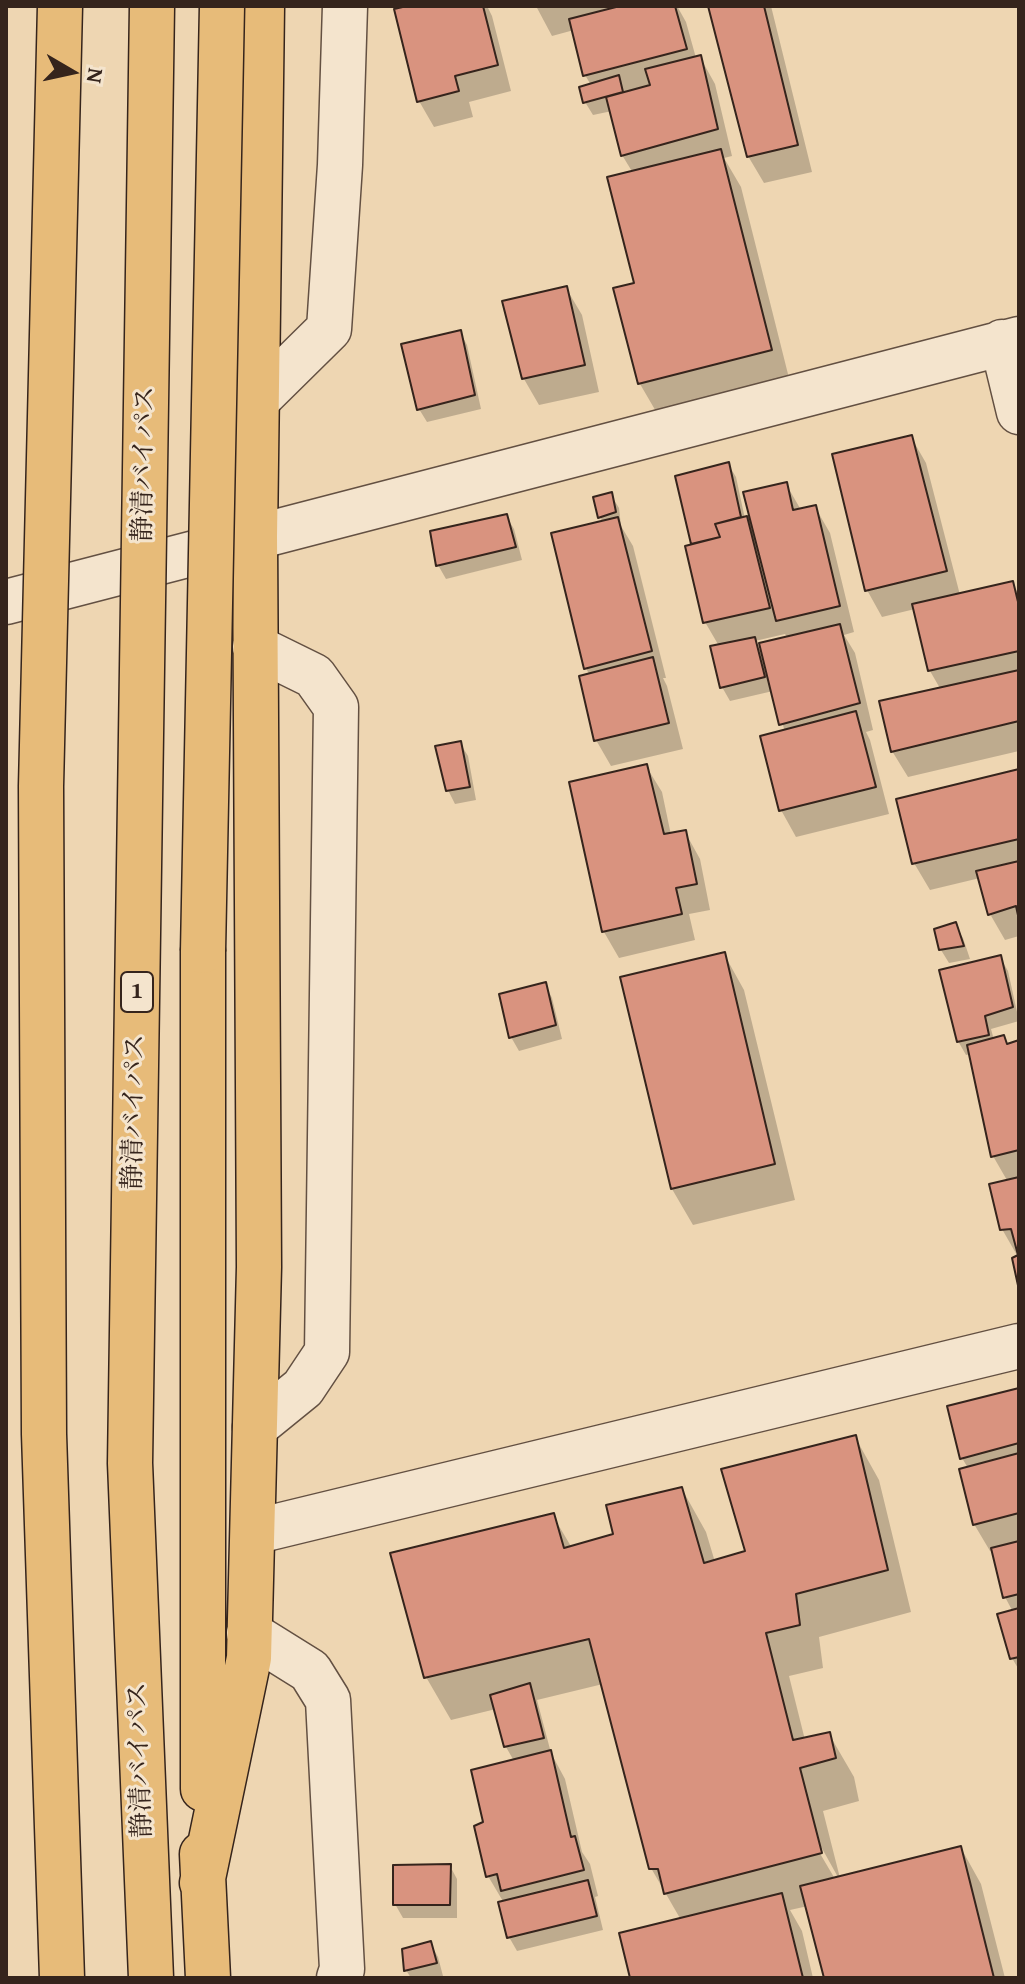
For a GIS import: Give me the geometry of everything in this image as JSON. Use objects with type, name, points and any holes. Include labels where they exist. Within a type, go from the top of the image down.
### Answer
[{"type":"highway","points":[[60,6],[41,786],[44,1434],[62,1978]]},
{"type":"highway","name":"静清バイパス","points":[[151,1978],[130,1463],[152,6]]},
{"type":"highway","points":[[208,1978],[202,1883],[203,951],[222,6]]},
{"type":"highway","points":[[202,1883],[249,1658],[259,1267],[255,536],[262,6]]},
{"type":"street","points":[[257,400],[329,329],[340,165],[345,6]]},
{"type":"street","points":[[6,602],[1011,341],[1019,412]]},
{"type":"street","points":[[255,647],[314,676],[336,707],[327,1352],[303,1388],[255,1427]]},
{"type":"street","points":[[253,1532],[1019,1346]]},
{"type":"street","points":[[249,1633],[310,1671],[328,1700],[342,1969],[339,1978]]},
{"type":"building","points":[[407,6],[483,6],[498,65],[455,76],[459,91],[417,102],[394,9]]},
{"type":"building","points":[[620,6],[675,6],[687,49],[583,76],[569,19]]},
{"type":"building","points":[[708,6],[764,6],[798,145],[747,157]]},
{"type":"building","points":[[701,55],[718,129],[621,156],[606,97],[650,85],[645,69]]},
{"type":"building","points":[[619,75],[623,92],[583,103],[579,87]]},
{"type":"building","points":[[721,149],[772,350],[638,384],[613,288],[634,283],[607,177]]},
{"type":"building","points":[[567,286],[585,365],[522,379],[502,301]]},
{"type":"building","points":[[461,330],[475,395],[417,410],[401,344]]},
{"type":"building","points":[[912,435],[947,571],[865,591],[832,454]]},
{"type":"building","points":[[729,462],[741,517],[715,524],[720,537],[691,544],[675,476]]},
{"type":"building","points":[[787,482],[793,510],[816,505],[840,606],[776,621],[743,492]]},
{"type":"building","points":[[612,492],[616,512],[598,518],[593,497]]},
{"type":"building","points":[[507,514],[516,547],[436,566],[430,531]]},
{"type":"building","points":[[747,516],[770,608],[703,623],[685,546],[720,537],[715,524]]},
{"type":"building","points":[[618,517],[652,651],[584,669],[551,533]]},
{"type":"building","points":[[1013,581],[1019,606],[1019,651],[928,671],[912,604]]},
{"type":"building","points":[[840,624],[860,703],[779,725],[759,643]]},
{"type":"building","points":[[755,637],[765,677],[720,688],[710,646]]},
{"type":"building","points":[[653,657],[669,723],[594,741],[579,676]]},
{"type":"building","points":[[1019,670],[1019,721],[891,752],[879,701]]},
{"type":"building","points":[[856,711],[876,787],[779,811],[760,736]]},
{"type":"building","points":[[461,741],[470,787],[446,791],[435,746]]},
{"type":"building","points":[[647,764],[664,834],[686,830],[697,884],[676,888],[682,914],[602,932],[569,782]]},
{"type":"building","points":[[1019,769],[1019,839],[912,864],[896,799]]},
{"type":"building","points":[[1019,861],[1019,920],[1016,906],[988,915],[976,871]]},
{"type":"building","points":[[956,922],[964,946],[939,950],[934,929]]},
{"type":"building","points":[[725,952],[775,1164],[671,1189],[620,977]]},
{"type":"building","points":[[1001,955],[1013,1007],[985,1016],[989,1035],[957,1042],[939,970]]},
{"type":"building","points":[[546,982],[556,1025],[509,1038],[499,994]]},
{"type":"building","points":[[1004,1035],[1007,1044],[1019,1040],[1019,1150],[991,1157],[967,1045]]},
{"type":"building","points":[[1019,1177],[1019,1290],[1012,1258],[1018,1255],[1011,1229],[1000,1230],[989,1184]]},
{"type":"building","points":[[1019,1388],[1019,1443],[960,1459],[947,1406]]},
{"type":"building","points":[[856,1435],[888,1570],[796,1594],[800,1625],[766,1633],[793,1740],[830,1732],[836,1758],[800,1768],[822,1853],[664,1894],[658,1869],[649,1869],[589,1639],[424,1678],[390,1553],[554,1513],[564,1548],[613,1534],[606,1505],[682,1487],[704,1563],[745,1551],[721,1469]]},
{"type":"building","points":[[1019,1453],[1019,1513],[973,1525],[959,1469]]},
{"type":"building","points":[[1019,1541],[1019,1594],[1003,1598],[991,1548]]},
{"type":"building","points":[[1019,1608],[1019,1657],[1010,1659],[997,1614]]},
{"type":"building","points":[[530,1683],[544,1738],[504,1747],[490,1695]]},
{"type":"building","points":[[551,1750],[571,1837],[575,1836],[584,1870],[501,1891],[497,1874],[486,1877],[474,1826],[483,1822],[471,1770]]},
{"type":"building","points":[[961,1846],[994,1978],[824,1978],[800,1886]]},
{"type":"building","points":[[451,1864],[450,1905],[393,1905],[393,1865]]},
{"type":"building","points":[[588,1880],[597,1916],[507,1938],[498,1902]]},
{"type":"building","points":[[782,1893],[803,1978],[630,1978],[619,1933]]},
{"type":"building","points":[[431,1941],[437,1963],[404,1971],[402,1949]]}]
